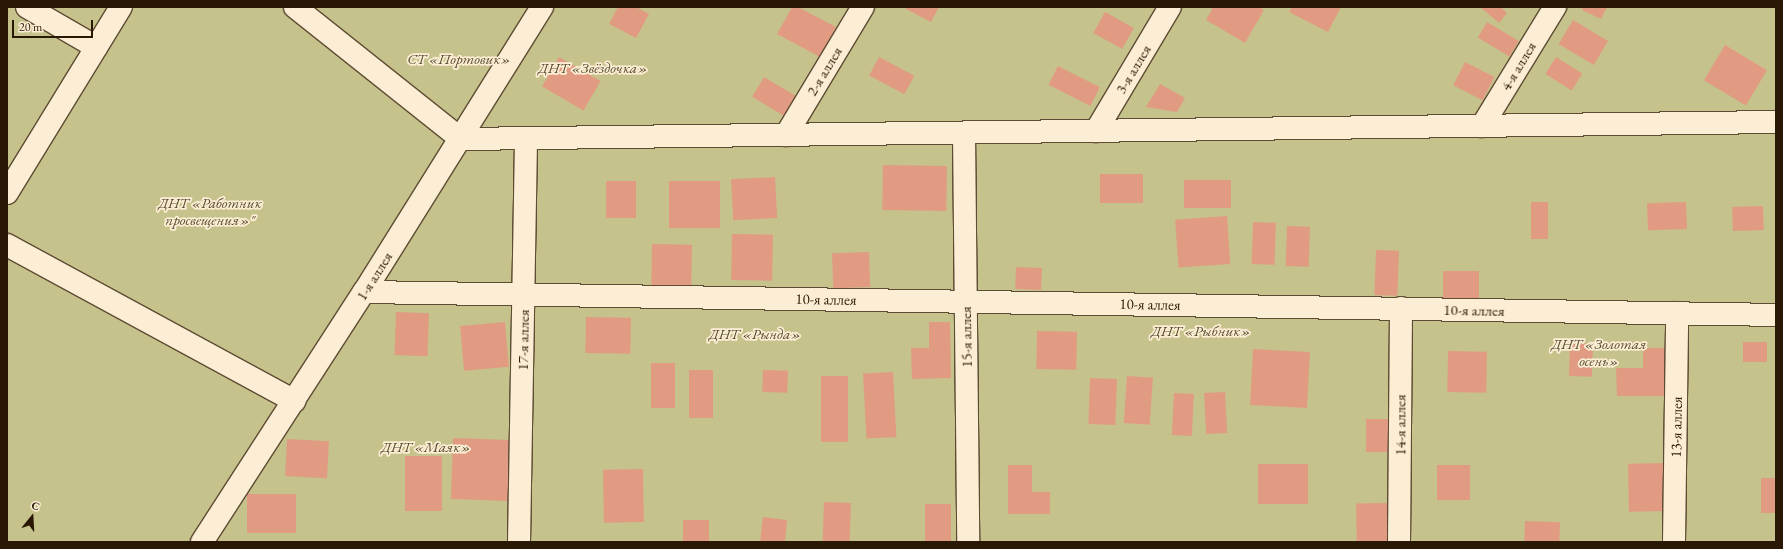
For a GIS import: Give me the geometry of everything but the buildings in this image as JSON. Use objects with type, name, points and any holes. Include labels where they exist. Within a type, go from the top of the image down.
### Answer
[{"type":"street","points":[[27,7],[96,47]]},
{"type":"street","points":[[7,193],[121,7]]},
{"type":"street","points":[[295,7],[460,139],[1776,122]]},
{"type":"street","name":"1-я аллея","points":[[202,542],[364,292],[542,7]]},
{"type":"street","name":"2-я аллея","points":[[786,135],[863,7]]},
{"type":"street","name":"3-я аллея","points":[[1096,131],[1170,7]]},
{"type":"street","name":"4-я аллея","points":[[1482,126],[1555,7]]},
{"type":"street","name":"15-я аллея","points":[[964,133],[968,542]]},
{"type":"street","name":"17-я аллея","points":[[519,542],[526,138]]},
{"type":"street","points":[[7,245],[294,402]]},
{"type":"street","name":"10-я аллея","points":[[364,292],[1776,314]]},
{"type":"street","name":"14-я аллея","points":[[1399,542],[1401,308]]},
{"type":"street","name":"13-я аллея","points":[[1674,542],[1677,313]]},
{"type":"green space","points":[[7,7],[1776,7],[1776,542],[7,542]]},
{"type":"park label","name":"СТ «Портовик»","points":[[459,59]]},
{"type":"park label","name":"ДНТ «Звёздочка»","points":[[593,68]]},
{"type":"park label","name":"ДНТ «Работник просвещения»\"","points":[[210,210]]},
{"type":"park label","name":"ДНТ «Рыбник»","points":[[1201,331]]},
{"type":"park label","name":"ДНТ «Рында»","points":[[755,334]]},
{"type":"park label","name":"ДНТ «Золотая осень»","points":[[1599,352]]},
{"type":"park label","name":"ДНТ «Маяк»","points":[[426,447]]}]
